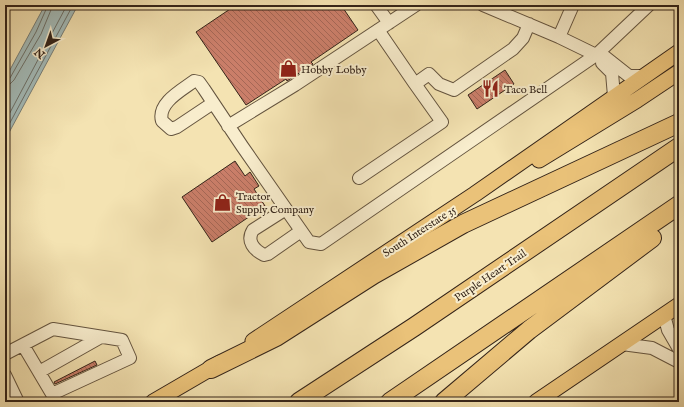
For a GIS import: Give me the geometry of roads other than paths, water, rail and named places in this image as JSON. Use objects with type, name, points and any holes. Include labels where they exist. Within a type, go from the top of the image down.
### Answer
[{"type":"highway","points":[[211,369],[276,337],[373,275],[463,224],[679,123]]},
{"type":"highway","name":"Purple Heart Trail","points":[[299,402],[414,327],[679,146]]},
{"type":"highway","points":[[390,402],[679,205]]},
{"type":"highway","points":[[444,402],[529,330],[618,262],[679,219]]},
{"type":"main road","name":"South Interstate 35","points":[[153,402],[211,369],[475,194],[642,76],[679,52]]},
{"type":"main road","points":[[475,194],[550,153],[637,100],[679,72]]},
{"type":"main road","points":[[536,402],[679,305]]},
{"type":"street","points":[[376,5],[389,23]]},
{"type":"street","points":[[228,126],[295,85],[416,5]]},
{"type":"street","points":[[482,5],[559,37],[596,55],[605,57],[629,76],[642,76]]},
{"type":"street","points":[[559,37],[573,5]]},
{"type":"street","points":[[213,103],[309,242],[321,244],[596,55],[649,5]]},
{"type":"street","points":[[416,84],[429,74],[440,84],[454,90],[513,49],[523,38],[529,24]]},
{"type":"street","points":[[359,178],[442,122],[378,30]]},
{"type":"street","points":[[596,55],[598,61],[612,73],[614,96]]},
{"type":"street","points":[[286,209],[253,230],[250,234],[250,242],[253,248],[264,255],[268,254],[301,231]]},
{"type":"street","points":[[664,315],[668,330],[679,349]]},
{"type":"street","points":[[5,354],[53,329],[122,340],[130,358],[52,394],[23,345]]},
{"type":"street","points":[[39,372],[101,337]]},
{"type":"street","points":[[622,344],[652,348],[679,362]]},
{"type":"street","points":[[5,375],[9,393],[18,402]]},
{"type":"water","points":[[45,5],[78,5],[5,140],[5,79]]},
{"type":"place","name":"Hobby Lobby","points":[[288,69]]},
{"type":"place","name":"Taco Bell","points":[[491,89]]},
{"type":"place","name":"Tractor Supply Company","points":[[223,202]]}]
